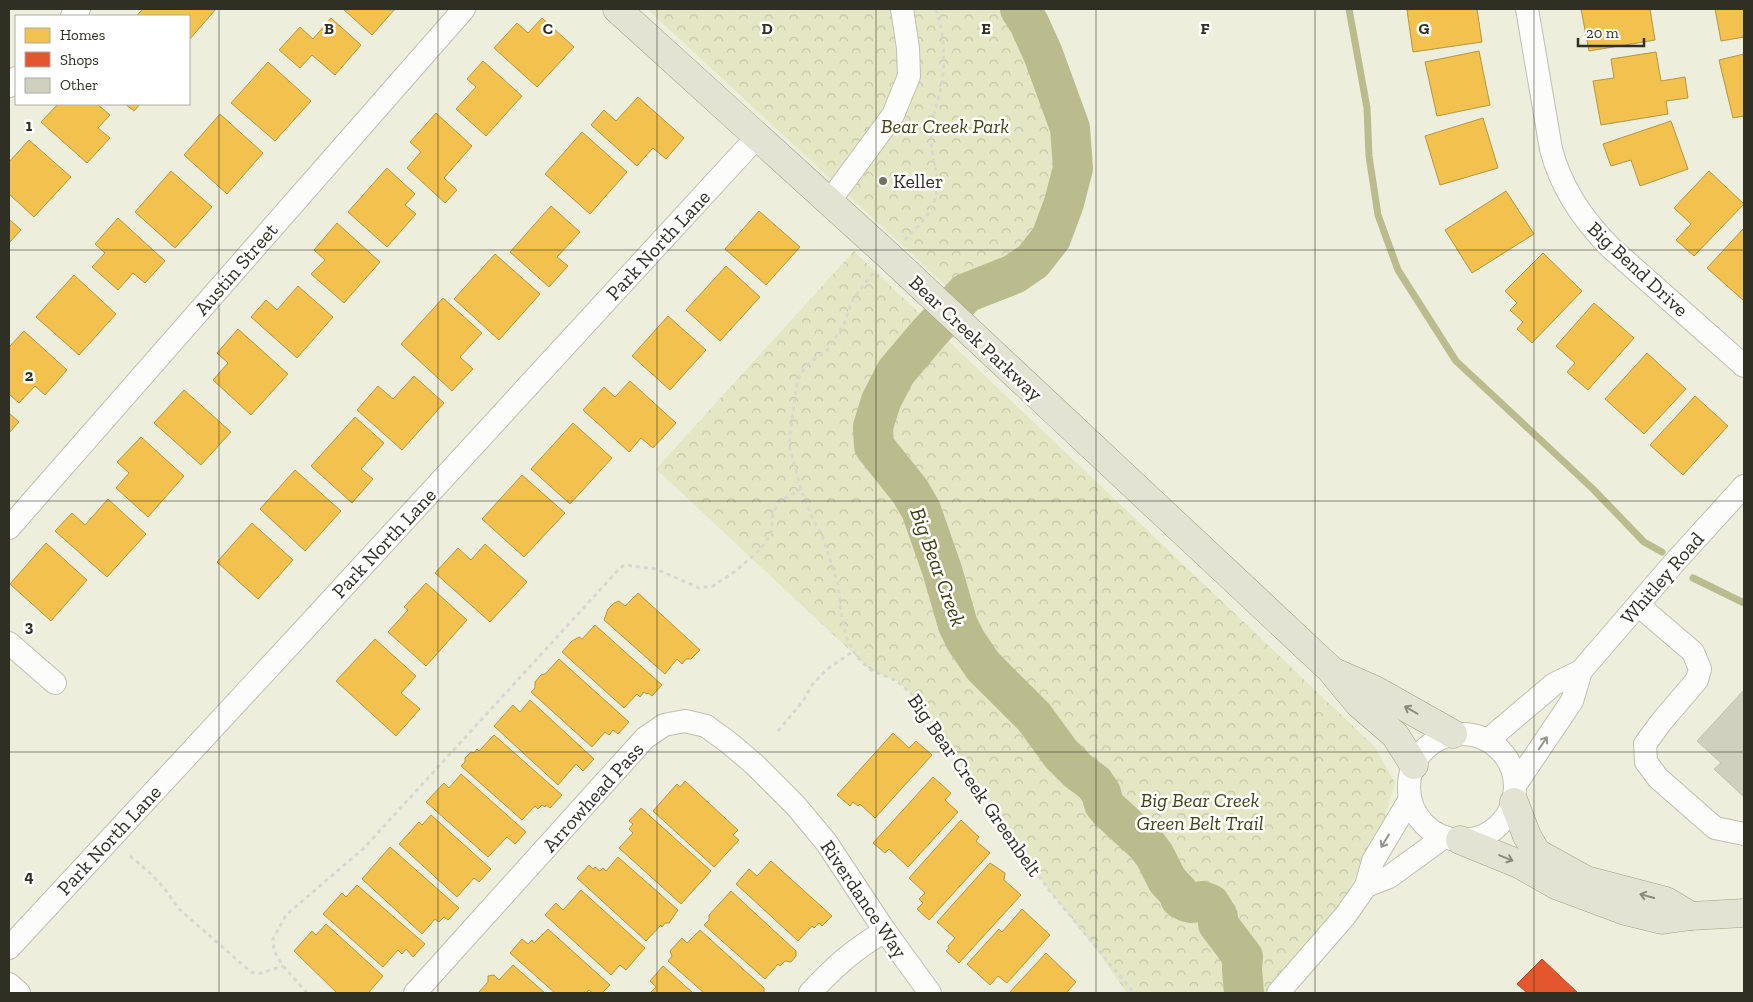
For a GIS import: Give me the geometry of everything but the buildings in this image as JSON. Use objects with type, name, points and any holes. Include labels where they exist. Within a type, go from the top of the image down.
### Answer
[{"type":"main road","name":"Bear Creek Parkway","points":[[618,9],[889,256],[1330,670],[1359,704],[1394,735],[1414,765]]},
{"type":"main road","name":"Bear Creek Parkway","points":[[1330,670],[1375,690],[1453,734]]},
{"type":"main road","points":[[1515,793],[1527,836],[1537,853],[1586,880],[1666,901],[1692,916]]},
{"type":"main road","points":[[1452,839],[1519,864],[1558,886],[1625,911],[1662,920],[1744,913]]},
{"type":"street","name":"Austin Street","points":[[9,528],[464,9]]},
{"type":"street","points":[[829,202],[893,115],[909,76],[908,48],[902,9]]},
{"type":"street","name":"Big Bend Drive","points":[[1526,9],[1555,166],[1578,211],[1611,248],[1744,366]]},
{"type":"street","name":"Park North Lane","points":[[9,948],[757,137]]},
{"type":"street","name":"Whitley Road","points":[[1515,793],[1572,701],[1581,672],[1674,563],[1744,486]]},
{"type":"street","points":[[1638,605],[1693,652],[1700,669],[1697,680],[1645,744],[1646,762],[1658,778],[1715,828],[1744,834]]},
{"type":"street","points":[[9,643],[55,683]]},
{"type":"street","name":"Whitley Road","points":[[1488,740],[1554,684],[1581,672]]},
{"type":"street","name":"Arrowhead Pass","points":[[415,993],[645,738],[664,725],[685,721],[706,726],[754,764],[796,806]]},
{"type":"street","points":[[1453,734],[1471,734],[1488,740],[1502,751],[1512,766],[1515,793],[1506,818],[1493,831],[1478,838],[1452,839],[1429,828],[1417,815],[1410,799],[1409,782],[1414,765],[1423,751],[1436,740],[1453,734]]},
{"type":"street","points":[[1281,990],[1345,916],[1366,886],[1373,861],[1410,799]]},
{"type":"street","name":"Riverdance Way","points":[[796,806],[826,842],[884,931],[930,993]]},
{"type":"street","points":[[1366,886],[1389,877],[1452,839]]},
{"type":"street","points":[[810,993],[844,958],[884,931]]},
{"type":"street","points":[[9,984],[19,993]]},
{"type":"path","name":"Big Bear Creek Greenbelt","points":[[936,9],[944,50],[941,83],[931,141],[938,175],[934,202],[929,212],[867,280],[853,299],[844,324],[828,349],[806,366],[800,375],[796,388],[790,446],[801,489],[828,552],[838,585],[846,637],[856,656],[871,670],[897,681],[914,696],[1049,890],[1134,993]]},
{"type":"path","points":[[307,993],[283,966],[274,951],[273,939],[286,915],[364,848],[620,568],[625,565],[656,569],[699,588],[713,586],[737,570],[761,548],[772,533],[773,514],[780,501],[801,489]]},
{"type":"path","points":[[778,731],[803,701],[812,685],[826,668],[854,651]]},
{"type":"path","points":[[130,856],[164,888],[179,909],[251,972],[258,974],[283,966]]},
{"type":"green space","name":"Bear Creek Park","points":[[647,9],[1042,9],[1029,23],[1043,54],[1070,128],[1073,168],[1064,203],[1051,238],[1033,261],[1014,274],[980,288],[956,295]]},
{"type":"green space","name":"Big Bear Creek Green Belt Trail","points":[[854,251],[1375,747],[1395,783],[1381,830],[1331,921],[1267,993],[1127,993],[1097,950],[1049,890],[914,696],[897,681],[871,670],[656,469]]},
{"type":"waterway","name":"Big Bear Creek","points":[[1020,9],[1029,23],[1043,54],[1070,128],[1073,168],[1064,203],[1051,238],[1033,261],[1014,274],[966,293],[896,372],[881,401],[873,427],[874,446],[910,491],[921,510],[942,570],[958,625],[966,641],[983,666],[1034,717],[1061,754],[1078,771],[1094,783],[1109,810],[1147,845],[1167,880],[1179,893],[1180,898],[1190,903],[1202,901],[1210,904],[1218,917],[1218,924],[1243,957],[1244,993]]},
{"type":"waterway","points":[[1349,9],[1367,108],[1369,156],[1378,215],[1398,270],[1456,361],[1593,489],[1644,542],[1662,552]]},
{"type":"waterway","points":[[1693,578],[1744,603]]},
{"type":"place","name":"Keller","points":[[883,181]]}]
